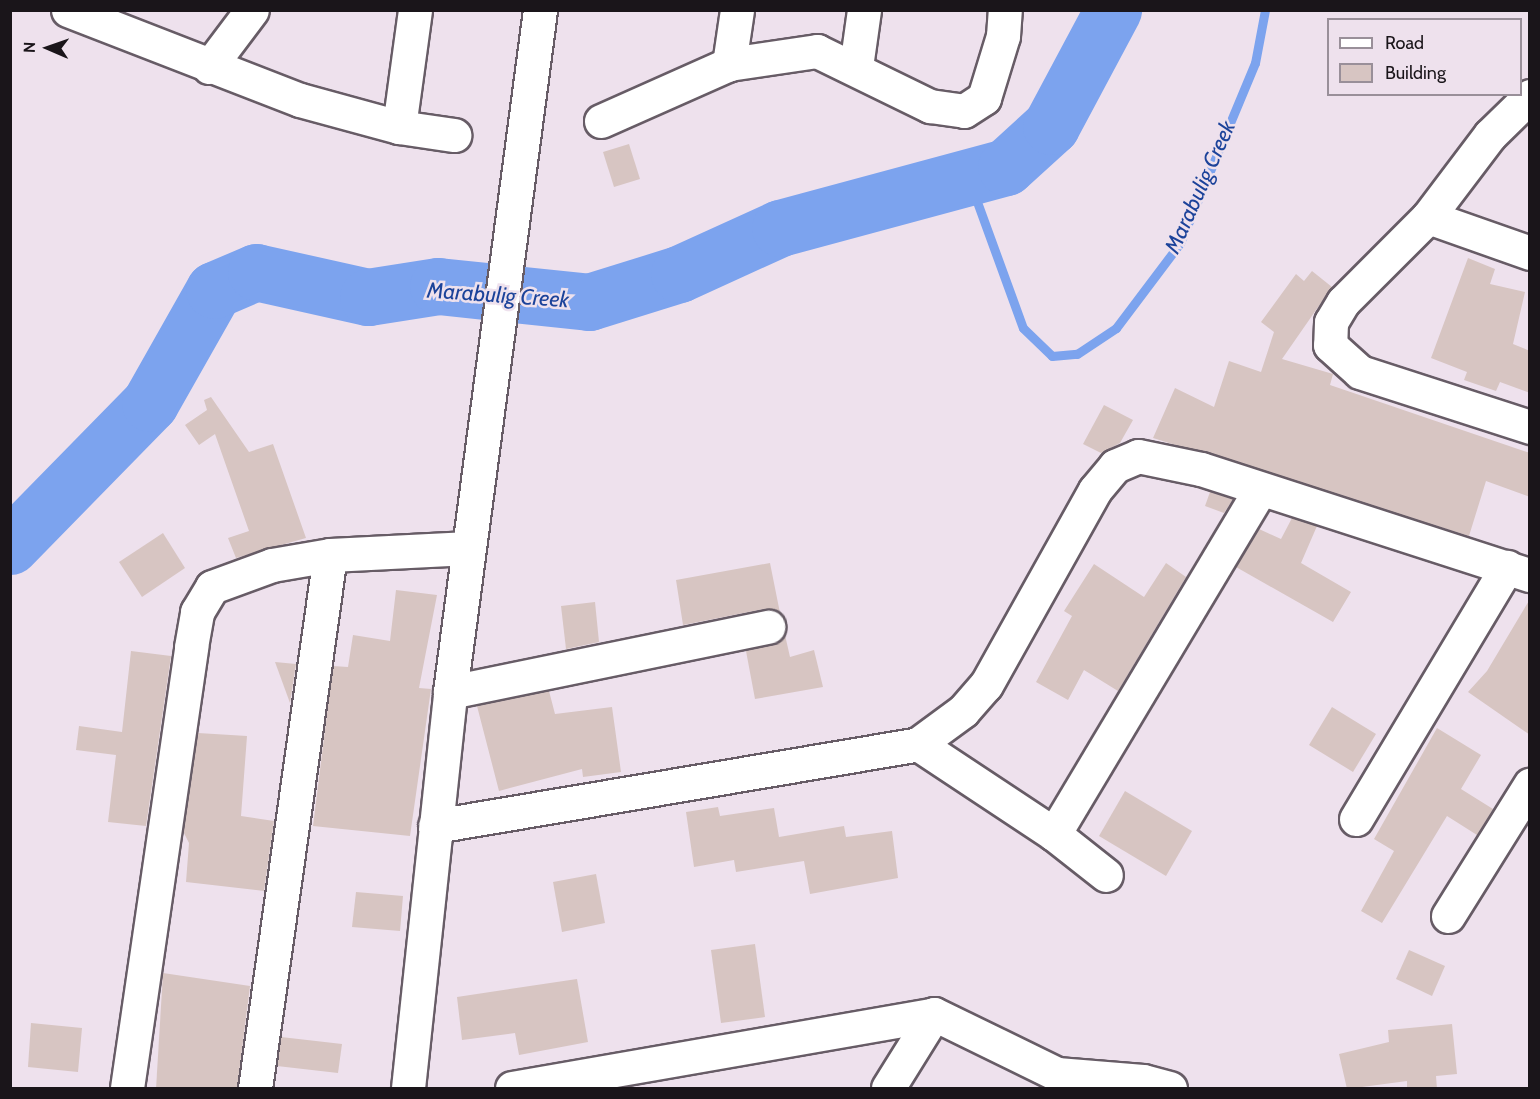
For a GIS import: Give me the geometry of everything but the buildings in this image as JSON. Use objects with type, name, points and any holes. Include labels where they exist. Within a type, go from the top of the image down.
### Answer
[{"type":"street","points":[[209,67],[252,10]]},
{"type":"street","points":[[399,127],[415,10]]},
{"type":"street","points":[[408,1089],[450,692],[540,10]]},
{"type":"street","points":[[729,64],[737,10]]},
{"type":"street","points":[[856,68],[864,10]]},
{"type":"street","points":[[601,121],[729,64],[817,51],[930,106],[964,111],[984,98],[1004,36],[1005,10]]},
{"type":"street","points":[[83,13],[209,67],[300,100],[399,127],[454,135]]},
{"type":"street","points":[[1530,96],[1490,135],[1428,217],[1343,302],[1331,322],[1330,345],[1360,372],[1530,427]]},
{"type":"street","points":[[1428,217],[1530,253]]},
{"type":"street","points":[[435,826],[918,744],[963,711],[986,685],[1095,489],[1115,466],[1138,456],[1163,458],[1518,571],[1356,819]]},
{"type":"street","points":[[1054,834],[1260,490]]},
{"type":"street","points":[[127,1089],[197,612],[212,587],[238,574],[330,555],[469,548]]},
{"type":"street","points":[[255,1089],[330,555]]},
{"type":"street","points":[[450,692],[768,627]]},
{"type":"street","points":[[918,744],[1054,834],[1106,875]]},
{"type":"street","points":[[1448,916],[1530,785]]},
{"type":"street","points":[[888,1089],[934,1014]]},
{"type":"street","points":[[512,1089],[934,1014],[1052,1081],[1143,1080],[1170,1089]]},
{"type":"waterway","name":"Marabulig Creek","points":[[10,546],[150,403],[214,290],[256,272],[368,297],[438,286],[589,302],[679,274],[780,228],[1006,167],[1051,126],[1113,10]]},
{"type":"waterway","name":"Marabulig Creek","points":[[956,185],[976,199],[1023,328],[1052,356],[1077,354],[1116,328],[1180,243],[1255,63],[1265,10]]}]
